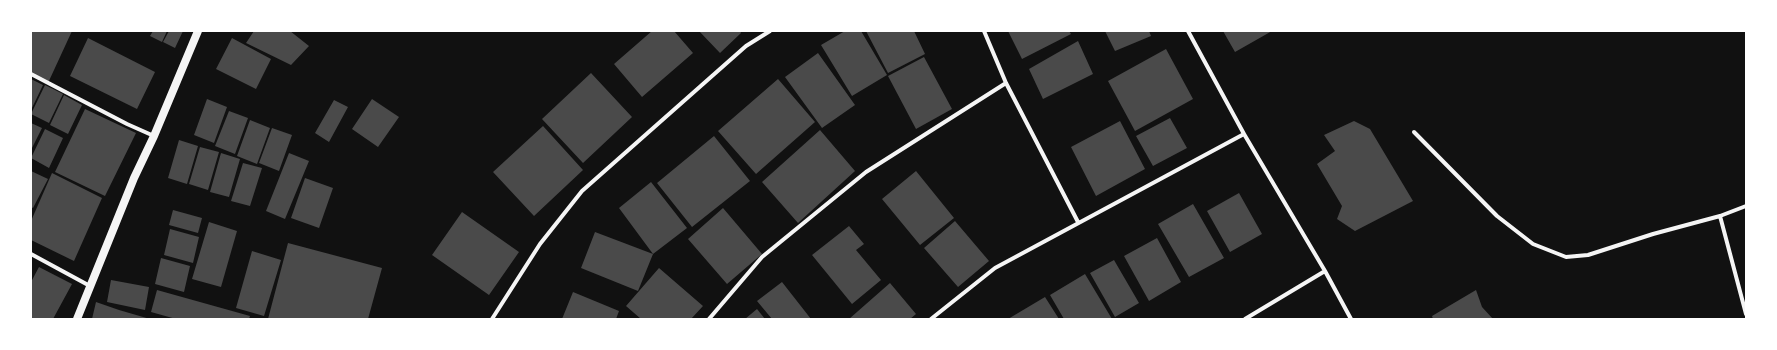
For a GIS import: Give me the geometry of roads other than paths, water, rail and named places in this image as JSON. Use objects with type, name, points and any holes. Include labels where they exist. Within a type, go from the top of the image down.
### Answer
[{"type":"main road","points":[[77,319],[134,178],[154,136],[198,31]]},
{"type":"street","points":[[492,319],[540,244],[582,191],[746,46],[770,31]]},
{"type":"street","points":[[984,31],[1006,83],[1078,222]]},
{"type":"street","points":[[1188,31],[1244,134],[1325,271],[1351,319]]},
{"type":"street","points":[[31,74],[127,124],[154,136]]},
{"type":"street","points":[[709,319],[762,258],[866,172],[1006,83]]},
{"type":"street","points":[[1414,132],[1497,216],[1533,244],[1566,257],[1588,255],[1653,234],[1720,216],[1746,206]]},
{"type":"street","points":[[931,319],[995,268],[1244,134]]},
{"type":"street","points":[[1720,216],[1746,314]]},
{"type":"street","points":[[31,254],[90,286]]},
{"type":"street","points":[[1245,319],[1325,271]]}]
